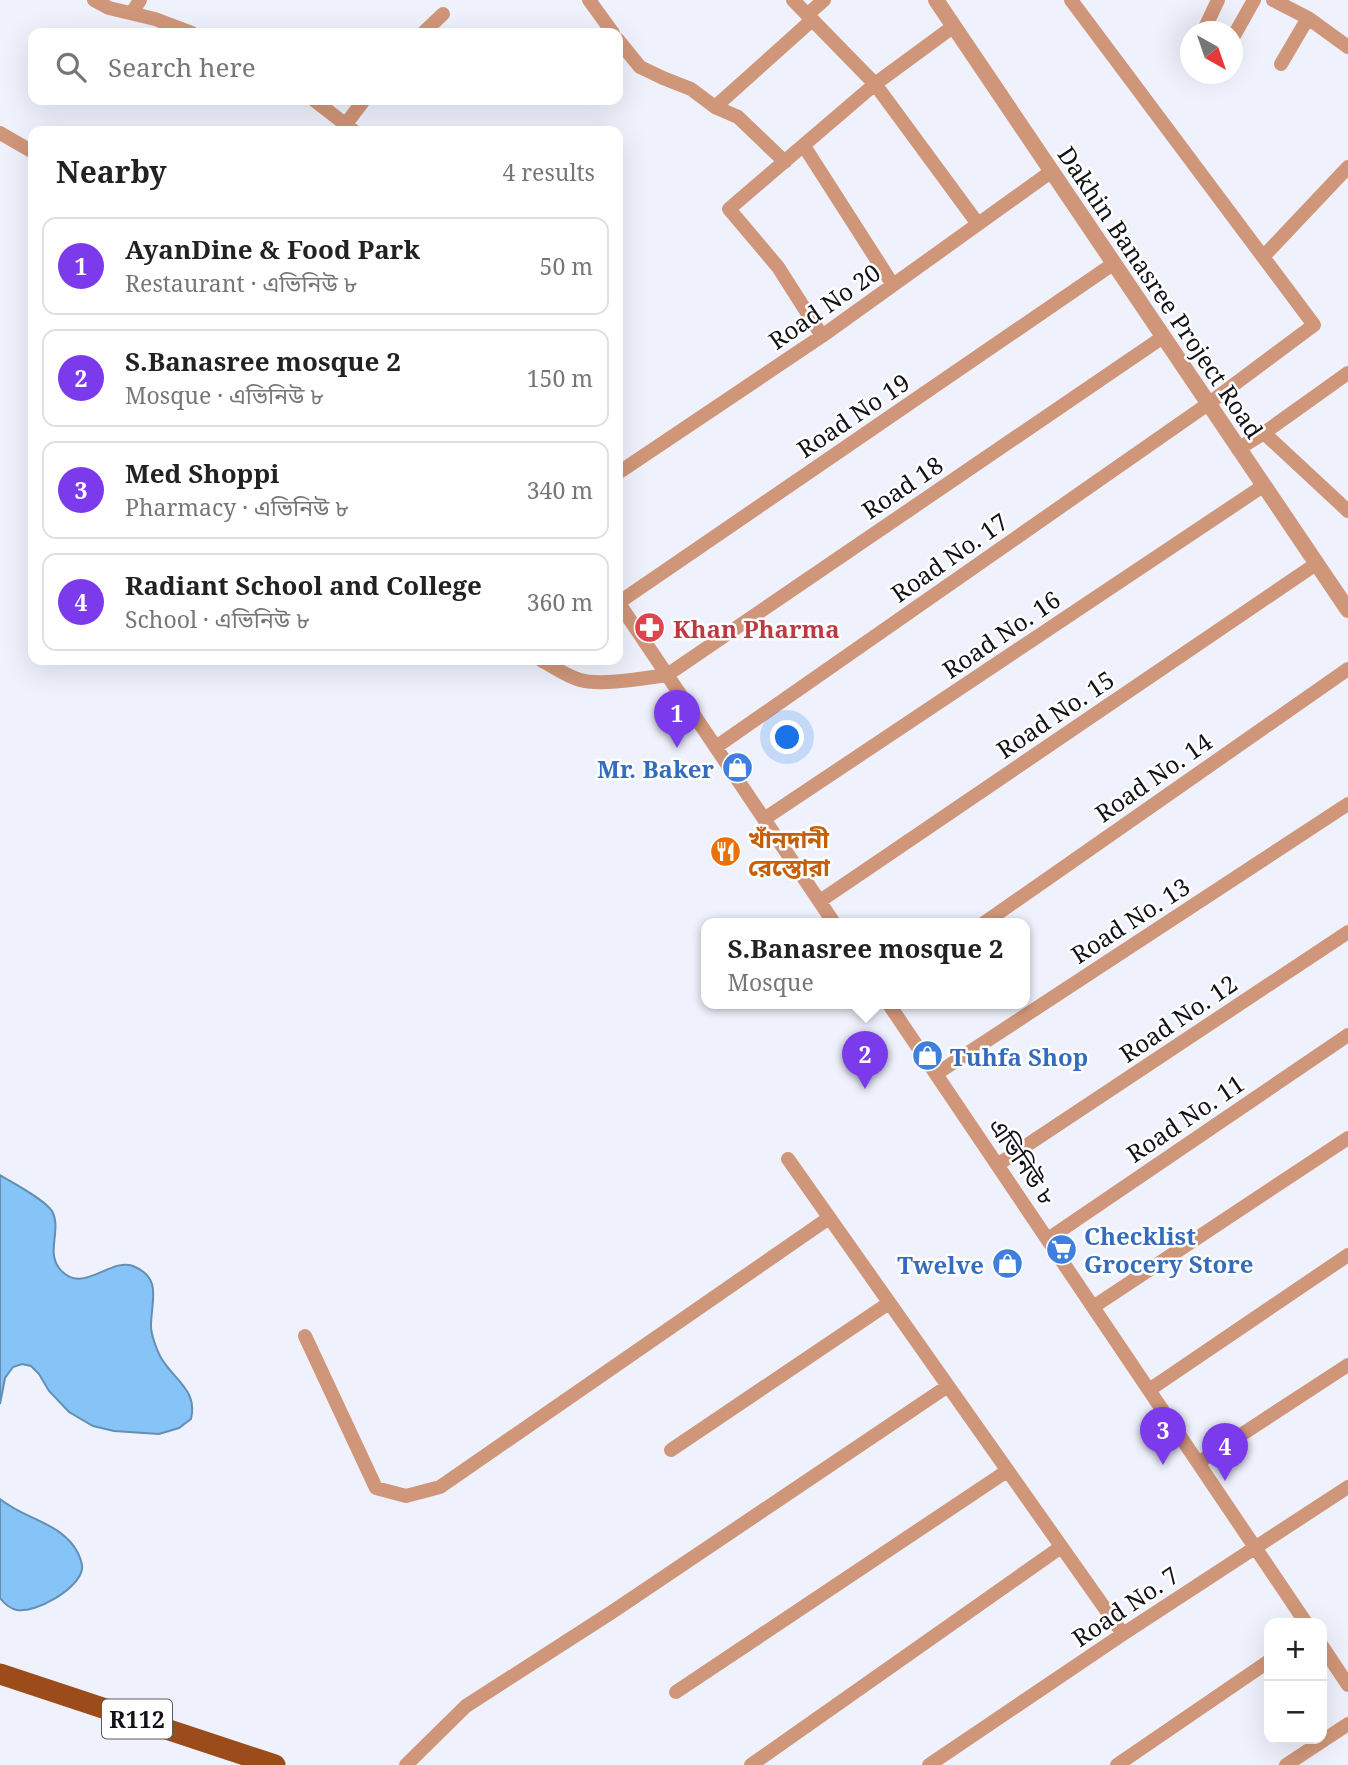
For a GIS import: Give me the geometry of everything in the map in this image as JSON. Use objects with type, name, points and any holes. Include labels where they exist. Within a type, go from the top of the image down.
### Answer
[{"type":"main road","name":"R112","points":[[0,1674],[275,1765]]},
{"type":"street","points":[[94,0],[108,8],[155,19],[179,28]]},
{"type":"street","points":[[132,13],[140,0]]},
{"type":"street","points":[[590,0],[610,28]]},
{"type":"street","points":[[793,0],[875,84],[978,224]]},
{"type":"street","points":[[715,107],[809,18],[824,0]]},
{"type":"street","points":[[1071,0],[1263,257],[1348,167]]},
{"type":"street","points":[[1208,21],[1218,0]]},
{"type":"street","points":[[1243,21],[1254,0]]},
{"type":"street","points":[[1273,0],[1308,18],[1348,47]]},
{"type":"street","name":"Dakhin Banasree Project Road","points":[[939,1],[1113,264],[1348,610]]},
{"type":"street","points":[[428,28],[443,14]]},
{"type":"street","points":[[1281,64],[1308,18]]},
{"type":"street","points":[[822,336],[778,267],[729,209],[875,84],[954,26]]},
{"type":"street","points":[[623,46],[640,67],[691,89],[715,107],[738,117],[785,162]]},
{"type":"street","points":[[321,105],[349,126]]},
{"type":"street","points":[[351,126],[361,105]]},
{"type":"street","points":[[0,133],[28,149]]},
{"type":"street","points":[[804,146],[893,285]]},
{"type":"street","name":"Road No 20","points":[[623,470],[822,336],[1052,171]]},
{"type":"street","name":"Road No. 17","points":[[716,747],[1208,404],[1314,326],[1263,257]]},
{"type":"street","name":"Road No 19","points":[[623,599],[1113,264]]},
{"type":"street","name":"Road 18","points":[[667,675],[1163,337]]},
{"type":"street","points":[[1238,449],[1348,373]]},
{"type":"street","points":[[1264,433],[1348,511]]},
{"type":"street","name":"Road No. 16","points":[[764,819],[1263,486]]},
{"type":"street","name":"Road No. 15","points":[[820,901],[1316,564]]},
{"type":"street","points":[[623,609],[831,918]]},
{"type":"street","points":[[550,665],[565,674],[593,683],[667,675]]},
{"type":"street","name":"Road No. 14","points":[[992,918],[1348,668]]},
{"type":"street","name":"Road No. 13","points":[[936,1074],[1348,804]]},
{"type":"street","name":"Road No. 12","points":[[998,1165],[1348,932]]},
{"type":"street","name":"এভিনিউ ৮","points":[[892,1009],[1303,1618]]},
{"type":"street","name":"Road No. 11","points":[[1048,1239],[1348,1035]]},
{"type":"street","points":[[1093,1307],[1348,1138]]},
{"type":"street","points":[[788,1159],[1123,1634]]},
{"type":"street","points":[[305,1336],[376,1488],[406,1496],[440,1487],[829,1218]]},
{"type":"street","points":[[1149,1390],[1348,1255]]},
{"type":"street","points":[[671,1450],[889,1303]]},
{"type":"street","points":[[1198,1463],[1348,1365]]},
{"type":"street","points":[[405,1765],[466,1706],[624,1604],[948,1386]]},
{"type":"street","points":[[676,1692],[1007,1471]]},
{"type":"street","name":"Road No. 7","points":[[929,1765],[1348,1487]]},
{"type":"street","points":[[751,1765],[1061,1547]]},
{"type":"street","points":[[1327,1654],[1348,1685]]},
{"type":"street","points":[[1117,1765],[1264,1664]]},
{"type":"street","points":[[1286,1765],[1348,1724]]},
{"type":"water","points":[[0,1175],[35,1196],[52,1211],[55,1218],[55,1261],[68,1276],[86,1278],[124,1265],[133,1266],[148,1277],[153,1291],[151,1326],[155,1345],[191,1400],[191,1419],[179,1428],[159,1434],[114,1431],[93,1426],[69,1412],[49,1391],[39,1374],[31,1366],[22,1364],[13,1367],[5,1378],[0,1404]]},
{"type":"water","points":[[0,1499],[63,1534],[81,1561],[82,1569],[73,1584],[56,1598],[35,1608],[15,1609],[0,1598]]},
{"type":"place","name":"Khan Pharma","points":[[650,628]]},
{"type":"place","name":"AyanDine & Food Park","points":[[677,748]]},
{"type":"place","name":"Mr. Baker","points":[[737,768]]},
{"type":"place","name":"খাঁনদানী রেস্তোরা","points":[[725,852]]},
{"type":"place","name":"Tuhfa Shop","points":[[927,1056]]},
{"type":"place","name":"S.Banasree mosque 2","points":[[865,1089]]},
{"type":"place","name":"Checklist Grocery Store","points":[[1061,1249]]},
{"type":"place","name":"Twelve","points":[[1007,1264]]},
{"type":"place","name":"Med Shoppi","points":[[1163,1465]]},
{"type":"place","name":"Radiant School and College","points":[[1225,1481]]}]
